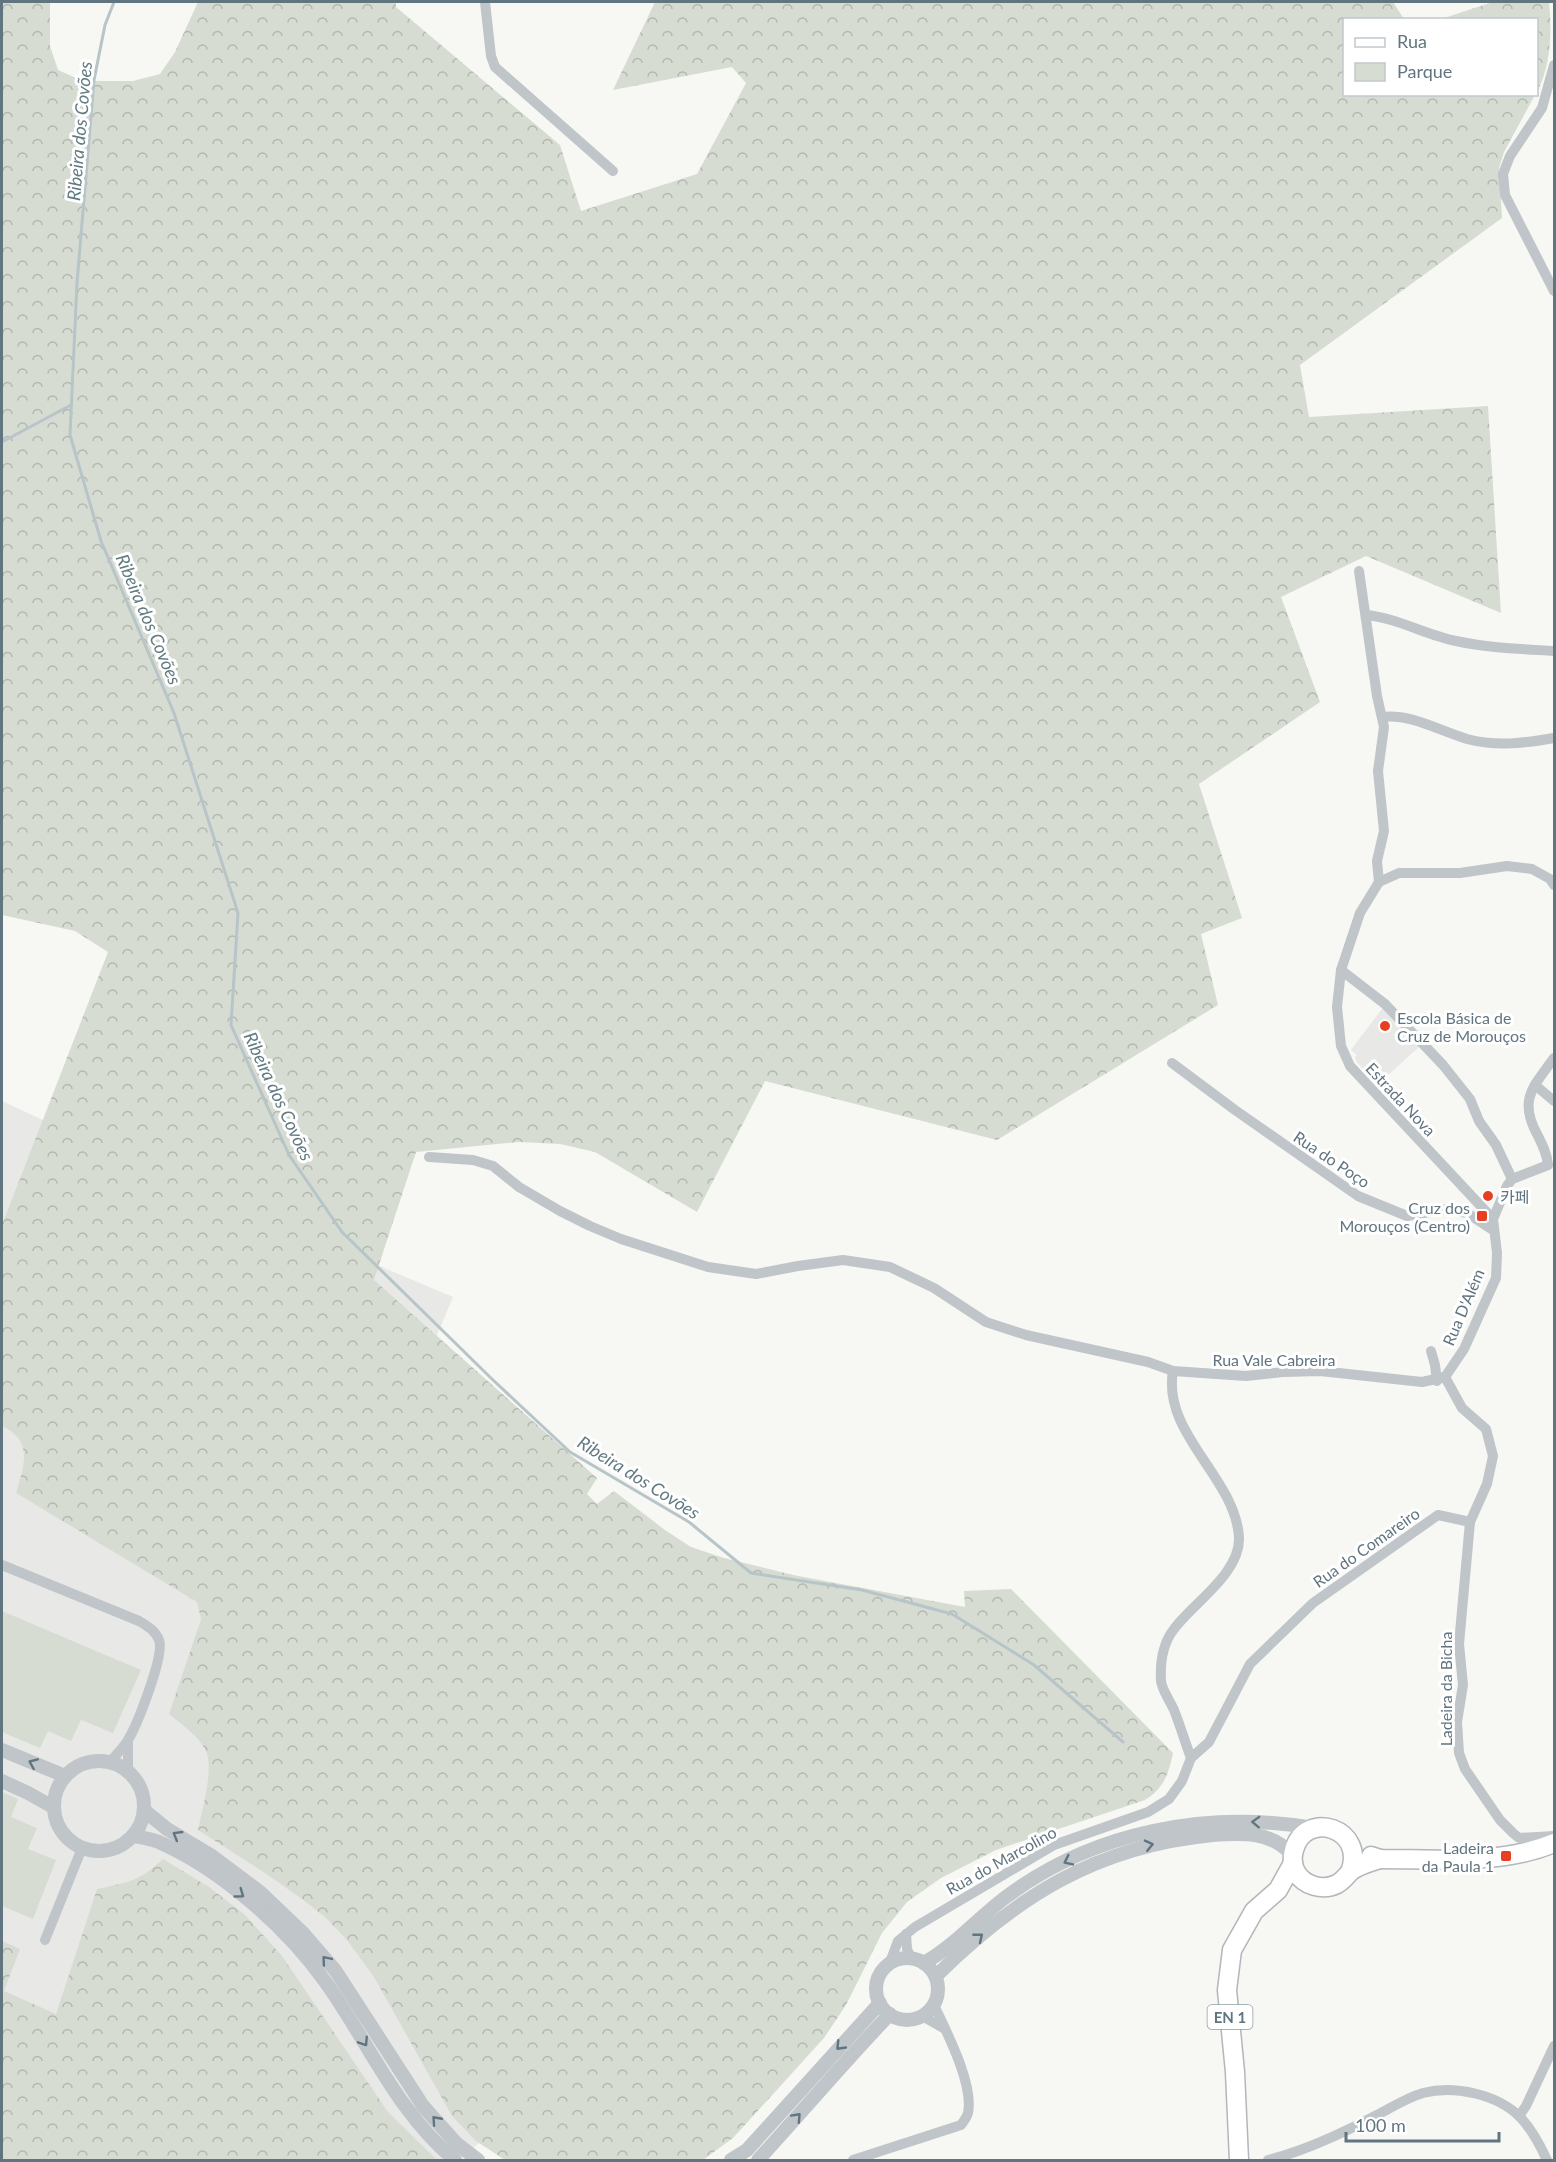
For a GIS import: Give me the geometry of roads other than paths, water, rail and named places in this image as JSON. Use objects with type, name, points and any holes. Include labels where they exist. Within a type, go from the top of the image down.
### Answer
[{"type":"main road","points":[[1311,1885],[1296,1872],[1293,1859],[1299,1838],[1314,1828],[1332,1828],[1346,1838],[1351,1845],[1354,1859],[1350,1872]]},
{"type":"main road","points":[[1278,1890],[1290,1886],[1329,1887],[1337,1884],[1350,1872],[1380,1859],[1466,1859],[1506,1856],[1554,1843]]},
{"type":"main road","points":[[1351,1845],[1380,1859]]},
{"type":"main road","name":"EN 1","points":[[1239,2160],[1235,2072],[1227,1990],[1232,1950],[1254,1911],[1278,1890],[1293,1859]]},
{"type":"street","points":[[485,2],[491,56],[495,67],[613,171]]},
{"type":"street","points":[[1554,65],[1542,108],[1510,156],[1503,174],[1504,195],[1554,291]]},
{"type":"street","points":[[1359,571],[1384,735],[1379,754],[1378,771],[1384,831],[1377,861],[1378,882],[1399,873],[1460,873],[1507,866],[1532,869],[1550,879],[1554,885]]},
{"type":"street","points":[[1366,615],[1394,621],[1454,641],[1554,651]]},
{"type":"street","points":[[1382,717],[1398,717],[1467,739],[1500,744],[1519,744],[1554,738]]},
{"type":"street","name":"Estrada Nova","points":[[1378,882],[1360,913],[1341,970],[1337,1007],[1341,1046],[1350,1066],[1493,1224]]},
{"type":"street","points":[[1341,970],[1386,1004],[1443,1065],[1470,1099],[1479,1121],[1496,1145],[1512,1179],[1493,1224]]},
{"type":"street","points":[[1512,1179],[1551,1166],[1528,1115],[1530,1094],[1554,1058]]},
{"type":"street","name":"Rua do Poço","points":[[1172,1063],[1358,1196],[1407,1216],[1446,1209],[1467,1213],[1493,1224]]},
{"type":"street","points":[[1535,1085],[1554,1101]]},
{"type":"street","name":"Rua Vale Cabreira","points":[[429,1157],[474,1160],[492,1166],[519,1186],[590,1226],[621,1239],[708,1267],[756,1274],[843,1260],[890,1267],[934,1288],[986,1322],[1026,1335],[1148,1362],[1173,1371],[1246,1377],[1283,1372],[1320,1371],[1395,1381],[1422,1382],[1441,1379]]},
{"type":"street","name":"Rua D'Além","points":[[1441,1379],[1464,1349],[1496,1278],[1497,1253],[1493,1224]]},
{"type":"street","points":[[1431,1351],[1441,1379],[1462,1408],[1486,1430],[1493,1456],[1487,1484],[1470,1522]]},
{"type":"street","points":[[1173,1371],[1170,1387],[1176,1409],[1195,1447],[1236,1515],[1239,1540],[1233,1564],[1173,1629],[1161,1656],[1161,1683],[1191,1758]]},
{"type":"street","name":"Rua do Comareiro","points":[[1191,1758],[1209,1742],[1250,1664],[1313,1603],[1438,1515],[1470,1522]]},
{"type":"street","name":"Ladeira da Bicha","points":[[1470,1522],[1459,1644],[1463,1686],[1457,1722],[1459,1753],[1465,1769],[1500,1820],[1512,1833],[1519,1838],[1554,1836]]},
{"type":"street","points":[[2,1564],[139,1621],[153,1630],[159,1640],[161,1652],[158,1667],[128,1740],[110,1762]]},
{"type":"street","points":[[128,1740],[128,1770]]},
{"type":"street","points":[[2,1750],[65,1776]]},
{"type":"street","name":"Rua do Marcolino","points":[[888,1965],[894,1946],[906,1934],[932,1916],[1054,1845],[1148,1812],[1168,1799],[1182,1781],[1191,1758]]},
{"type":"street","points":[[110,1762],[128,1770],[138,1782],[144,1795],[145,1810],[134,1836],[122,1846],[108,1851],[92,1851],[77,1846],[65,1836],[57,1822],[53,1807],[58,1785],[74,1768],[86,1763],[110,1762]]},
{"type":"street","points":[[2,1782],[53,1807]]},
{"type":"street","points":[[145,1810],[167,1829],[212,1856],[260,1892],[303,1933],[335,1970],[423,2106],[456,2143],[478,2160]]},
{"type":"street","points":[[906,1934],[907,1949],[918,1961],[936,1976],[938,1996],[934,2005],[922,2016],[906,2020],[890,2014],[880,2003],[877,1985],[888,1965],[895,1961],[918,1961],[1007,1896],[1046,1871],[1088,1851],[1132,1835],[1177,1825],[1226,1821],[1278,1823],[1314,1828]]},
{"type":"street","points":[[936,1976],[976,1939],[1015,1908],[1052,1883],[1091,1864],[1125,1852],[1180,1838],[1226,1834],[1269,1837],[1279,1842],[1293,1859]]},
{"type":"street","points":[[134,1836],[160,1842],[202,1866],[249,1900],[294,1942],[325,1980],[411,2114],[455,2160]]},
{"type":"street","points":[[45,1940],[82,1848]]},
{"type":"street","points":[[731,2160],[747,2150],[880,2003]]},
{"type":"street","points":[[853,2160],[961,2125],[968,2115],[969,2104],[960,2063],[934,2005]]},
{"type":"street","points":[[758,2160],[807,2107],[844,2062],[890,2014]]},
{"type":"street","points":[[922,2016],[945,2029]]},
{"type":"street","points":[[1519,2116],[1554,2046]]},
{"type":"street","points":[[1268,2160],[1305,2148],[1378,2114],[1398,2102],[1425,2093],[1451,2090],[1482,2096],[1502,2104],[1519,2116],[1531,2130],[1547,2160]]},
{"type":"waterway","name":"Ribeira dos Covões","points":[[114,2],[105,25],[94,80],[77,283],[70,435],[101,541],[174,713],[238,913],[231,1025],[289,1155],[342,1232],[570,1452],[689,1522],[751,1573],[862,1590],[952,1614],[1034,1665],[1123,1742]]},
{"type":"waterway","points":[[2,442],[71,405]]},
{"type":"place","name":"Escola Básica de Cruz de Morouços","points":[[1385,1026]]},
{"type":"place","name":"카페","points":[[1488,1196]]},
{"type":"place","name":"Cruz dos Morouços (Centro)","points":[[1482,1216]]},
{"type":"place","name":"Ladeira da Paula 1","points":[[1506,1856]]}]
